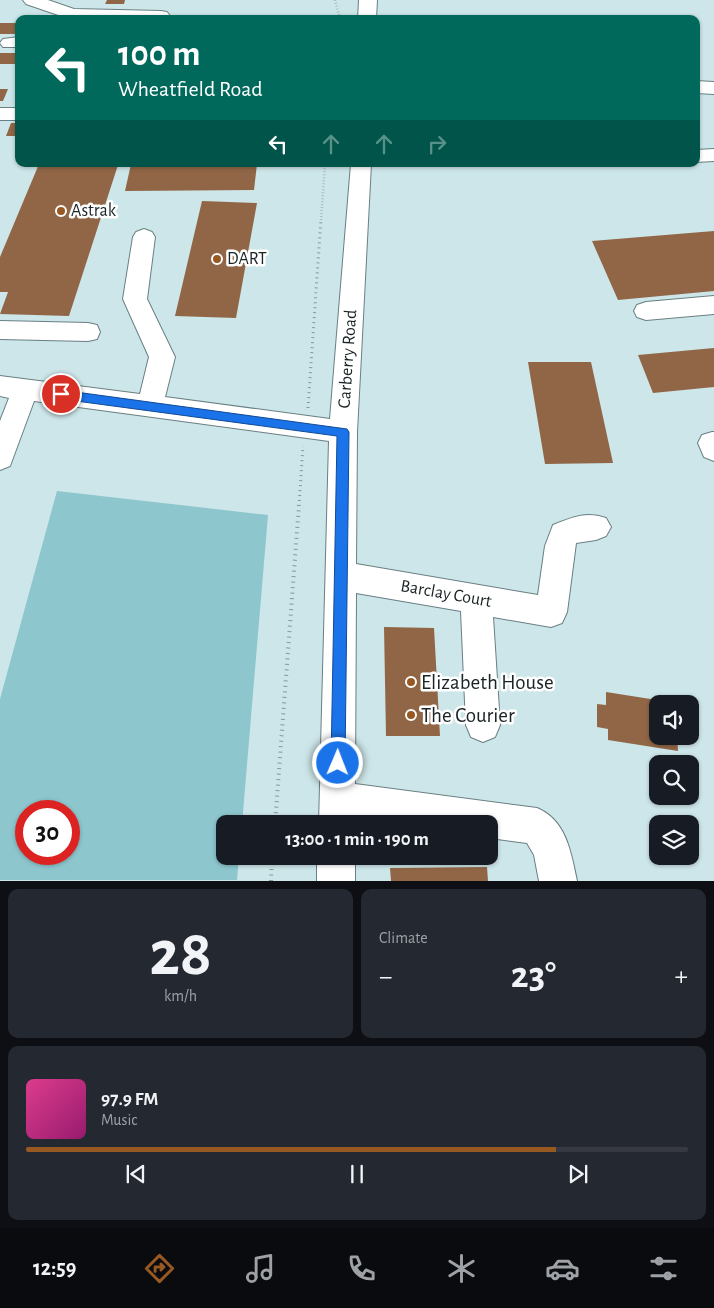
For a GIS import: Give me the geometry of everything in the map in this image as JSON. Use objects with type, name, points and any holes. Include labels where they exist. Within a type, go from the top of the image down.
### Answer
[{"type":"street","points":[[32,0],[67,15]]},
{"type":"street","points":[[367,15],[368,0]]},
{"type":"street","points":[[88,15],[162,11]]},
{"type":"street","points":[[700,88],[714,88]]},
{"type":"street","points":[[0,114],[15,114]]},
{"type":"street","points":[[700,156],[714,155]]},
{"type":"street","name":"Carberry Road","points":[[337,812],[343,432],[361,167]]},
{"type":"street","points":[[144,236],[134,299],[162,357],[150,406]]},
{"type":"street","points":[[646,311],[714,305]]},
{"type":"street","points":[[0,330],[88,332]]},
{"type":"street","points":[[0,458],[13,388],[343,432]]},
{"type":"street","name":"Barclay Court","points":[[341,576],[551,612],[560,546],[564,534],[578,528],[596,527]]},
{"type":"street","points":[[476,599],[483,725]]},
{"type":"street","points":[[337,812],[537,826],[552,848],[558,880]]},
{"type":"street","points":[[336,865],[336,880]]},
{"type":"path","points":[[335,0],[339,15]]},
{"type":"path","points":[[276,815],[325,167]]},
{"type":"path","points":[[271,880],[272,865]]},
{"type":"shaded area","points":[[57,491],[268,515],[243,815],[216,815],[216,865],[238,865],[237,880],[0,880],[0,699]]},
{"type":"building","points":[[107,0],[125,0],[124,4],[105,4]]},
{"type":"building","points":[[0,23],[15,23],[15,34],[0,34]]},
{"type":"building","points":[[0,53],[15,53],[15,64],[0,64]]},
{"type":"building","points":[[0,89],[8,89],[3,101],[0,101]]},
{"type":"building","points":[[11,123],[15,123],[15,136],[6,136]]},
{"type":"building","name":"Astrak","points":[[38,167],[117,167],[69,316],[0,314],[8,292],[0,292],[0,257]]},
{"type":"building","points":[[130,167],[257,167],[254,190],[125,191]]},
{"type":"building","name":"DART","points":[[202,201],[257,203],[236,318],[175,316]]},
{"type":"building","points":[[714,231],[714,291],[618,300],[592,241]]},
{"type":"building","points":[[714,348],[714,387],[653,393],[638,355]]},
{"type":"building","points":[[528,362],[591,362],[613,463],[545,464]]},
{"type":"building","name":"Elizabeth House","points":[[384,627],[434,628],[440,736],[386,736]]},
{"type":"building","points":[[606,692],[649,699],[649,745],[678,745],[678,751],[608,740],[608,729],[597,727],[597,704],[606,705]]},
{"type":"building","points":[[487,867],[488,881],[391,881],[390,868]]},
{"type":"place","name":"Astrak","points":[[61,211]]},
{"type":"place","name":"DART","points":[[217,259]]},
{"type":"place","name":"Elizabeth House","points":[[411,682]]},
{"type":"place","name":"The Courier","points":[[411,715]]},
{"type":"route","points":[[61,394],[343,432],[338,763]]}]
